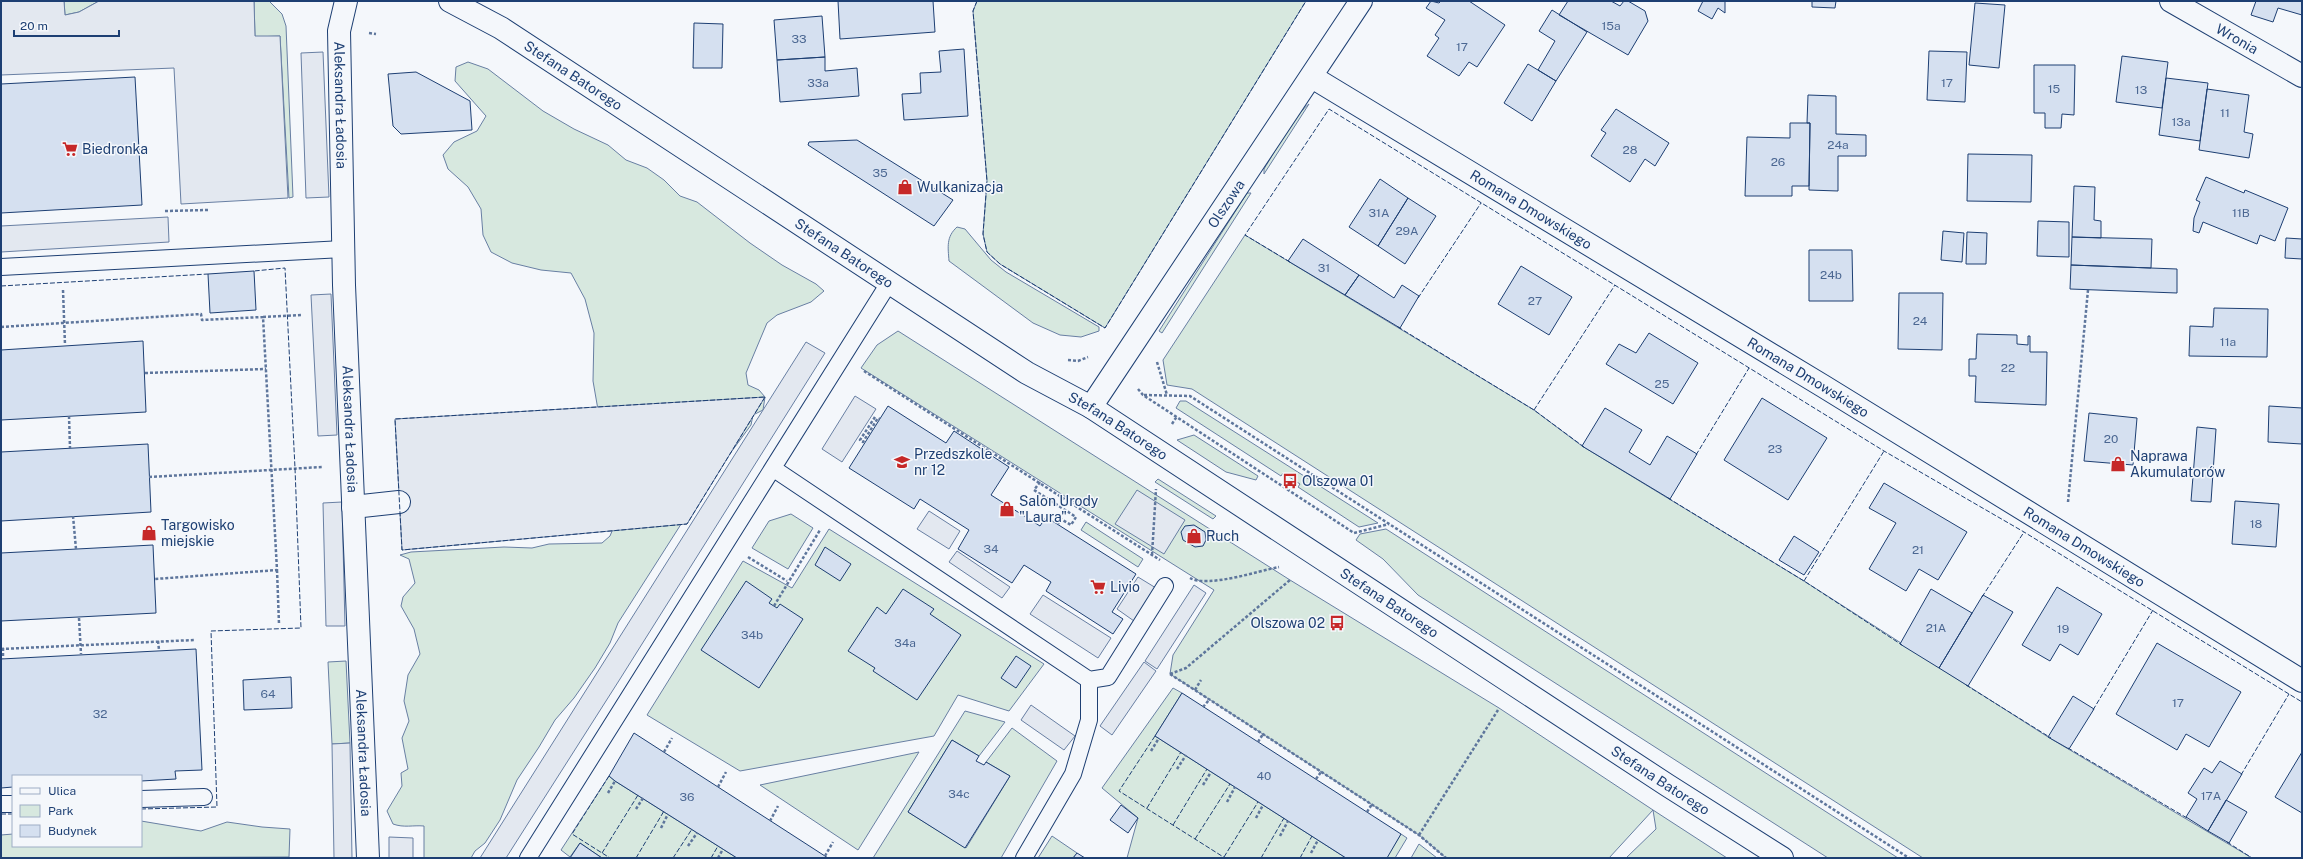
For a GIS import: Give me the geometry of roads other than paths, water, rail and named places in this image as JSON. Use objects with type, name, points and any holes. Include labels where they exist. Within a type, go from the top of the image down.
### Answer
[{"type":"street","name":"Aleksandra Ładosia","points":[[346,1],[340,21],[339,37],[343,249],[368,858]]},
{"type":"street","name":"Stefana Batorego","points":[[450,1],[501,28],[1027,373],[1091,407],[1667,785],[1782,858]]},
{"type":"street","name":"Olszowa","points":[[1091,407],[1312,77],[1361,1]]},
{"type":"street","name":"Wronia","points":[[2171,1],[2302,76]]},
{"type":"street","name":"Romana Dmowskiego","points":[[1312,77],[1843,399],[2302,681]]},
{"type":"street","points":[[353,507],[399,502]]},
{"type":"lane","points":[[1,267],[343,249]]},
{"type":"lane","points":[[528,858],[774,469],[889,283]]},
{"type":"lane","points":[[774,469],[1089,680],[1108,677],[1165,586]]},
{"type":"lane","points":[[1024,858],[1073,774],[1089,720],[1089,680]]},
{"type":"lane","points":[[142,799],[204,797]]},
{"type":"lane","points":[[1,804],[12,804]]},
{"type":"place","name":"Biedronka","points":[[70,149]]},
{"type":"place","name":"Wulkanizacja","points":[[905,187]]},
{"type":"place","name":"Przedszkole nr 12","points":[[902,462]]},
{"type":"place","name":"Naprawa Akumulatorów","points":[[2118,464]]},
{"type":"place","name":"Olszowa 01","points":[[1290,481]]},
{"type":"place","name":"Salon Urody \"Laura\"","points":[[1007,509]]},
{"type":"place","name":"Targowisko miejskie","points":[[149,533]]},
{"type":"place","name":"Ruch","points":[[1194,536]]},
{"type":"place","name":"Livio","points":[[1098,587]]},
{"type":"place","name":"Olszowa 02","points":[[1337,623]]}]
